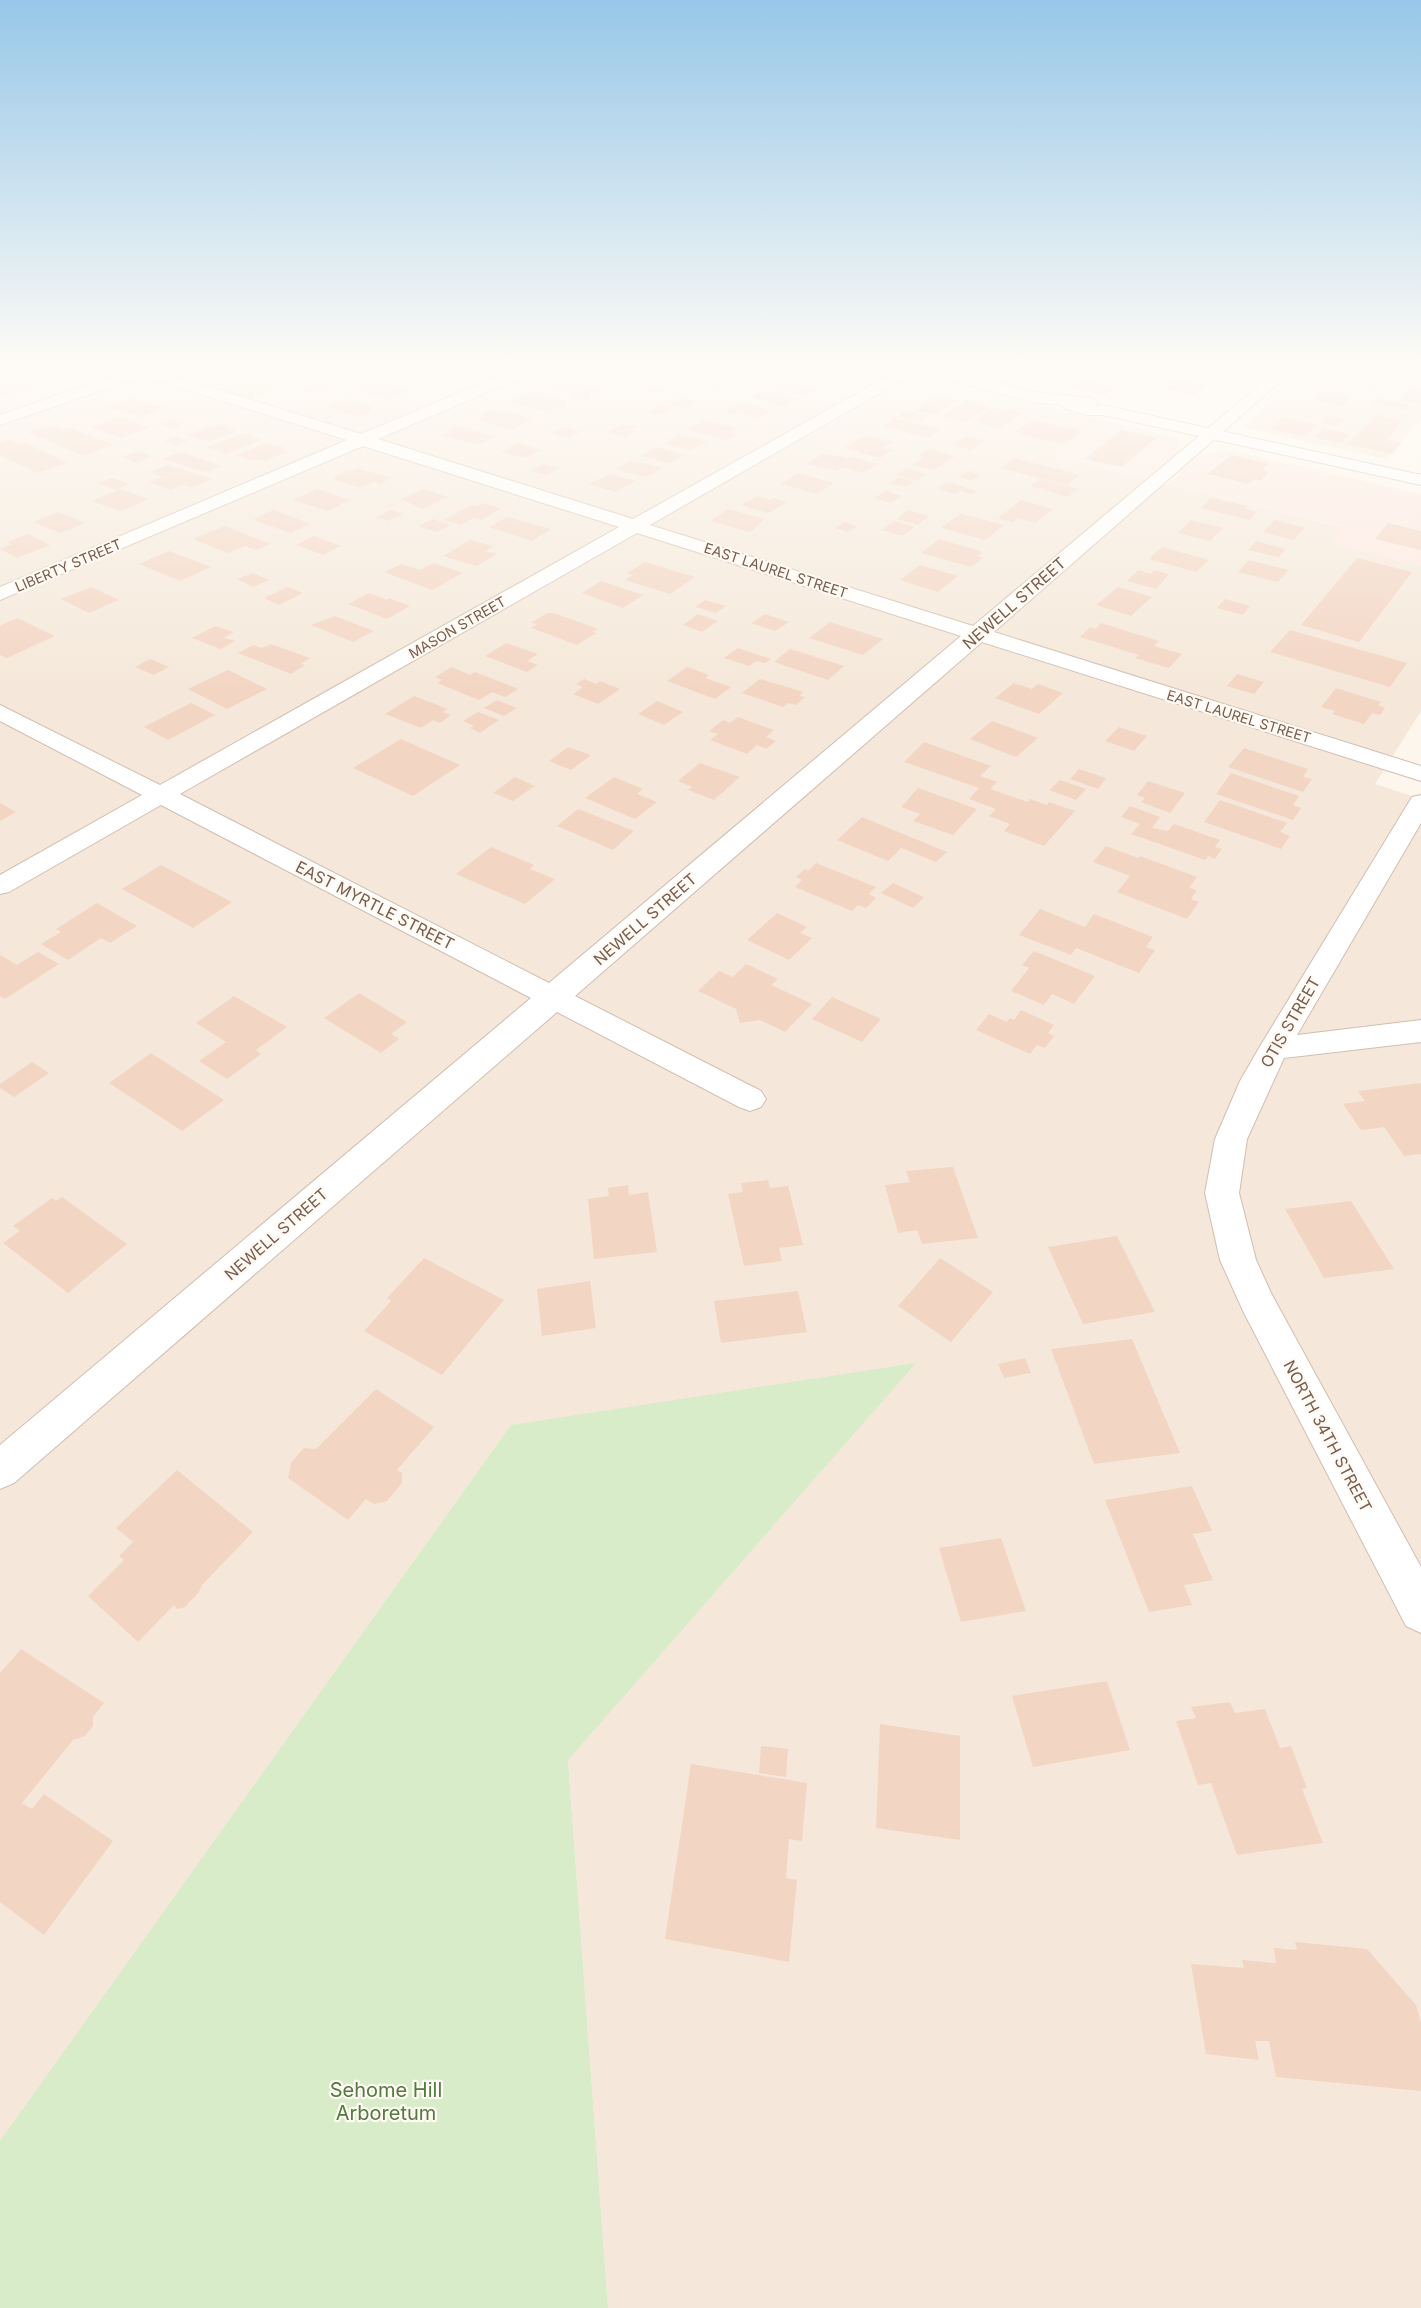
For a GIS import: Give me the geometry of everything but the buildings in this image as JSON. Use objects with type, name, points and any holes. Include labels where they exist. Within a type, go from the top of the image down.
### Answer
[{"type":"street","name":"LIBERTY STREET","points":[[0,594],[280,475]]},
{"type":"street","name":"EAST LAUREL STREET","points":[[472,475],[1421,774]]},
{"type":"street","name":"MASON STREET","points":[[0,886],[724,475]]},
{"type":"street","name":"NEWELL STREET","points":[[0,1470],[1164,475]]},
{"type":"street","points":[[1397,475],[1421,480]]},
{"type":"street","name":"EAST MYRTLE STREET","points":[[0,712],[750,1099]]},
{"type":"street","name":"OTIS STREET","points":[[1238,1260],[1222,1193],[1231,1139],[1256,1081],[1274,1048],[1421,802]]},
{"type":"street","points":[[1274,1048],[1421,1031]]},
{"type":"street","name":"NORTH 34TH STREET","points":[[1238,1260],[1257,1302],[1421,1611]]},
{"type":"shaded area","points":[[0,475],[1129,475],[1345,528],[1332,544],[1421,566],[1421,711],[1375,784],[1421,799],[1421,2308],[608,2308],[568,1760],[0,2226]]},
{"type":"shaded area","points":[[1129,475],[1156,475],[1150,480]]},
{"type":"shaded area","points":[[1178,475],[1335,475],[1421,494],[1421,566],[1332,544],[1344,527],[1168,484]]},
{"type":"green space","name":"Sehome Hill Arboretum","points":[[916,1363],[568,1760],[608,2308],[0,2308],[0,2141],[511,1425]]}]
